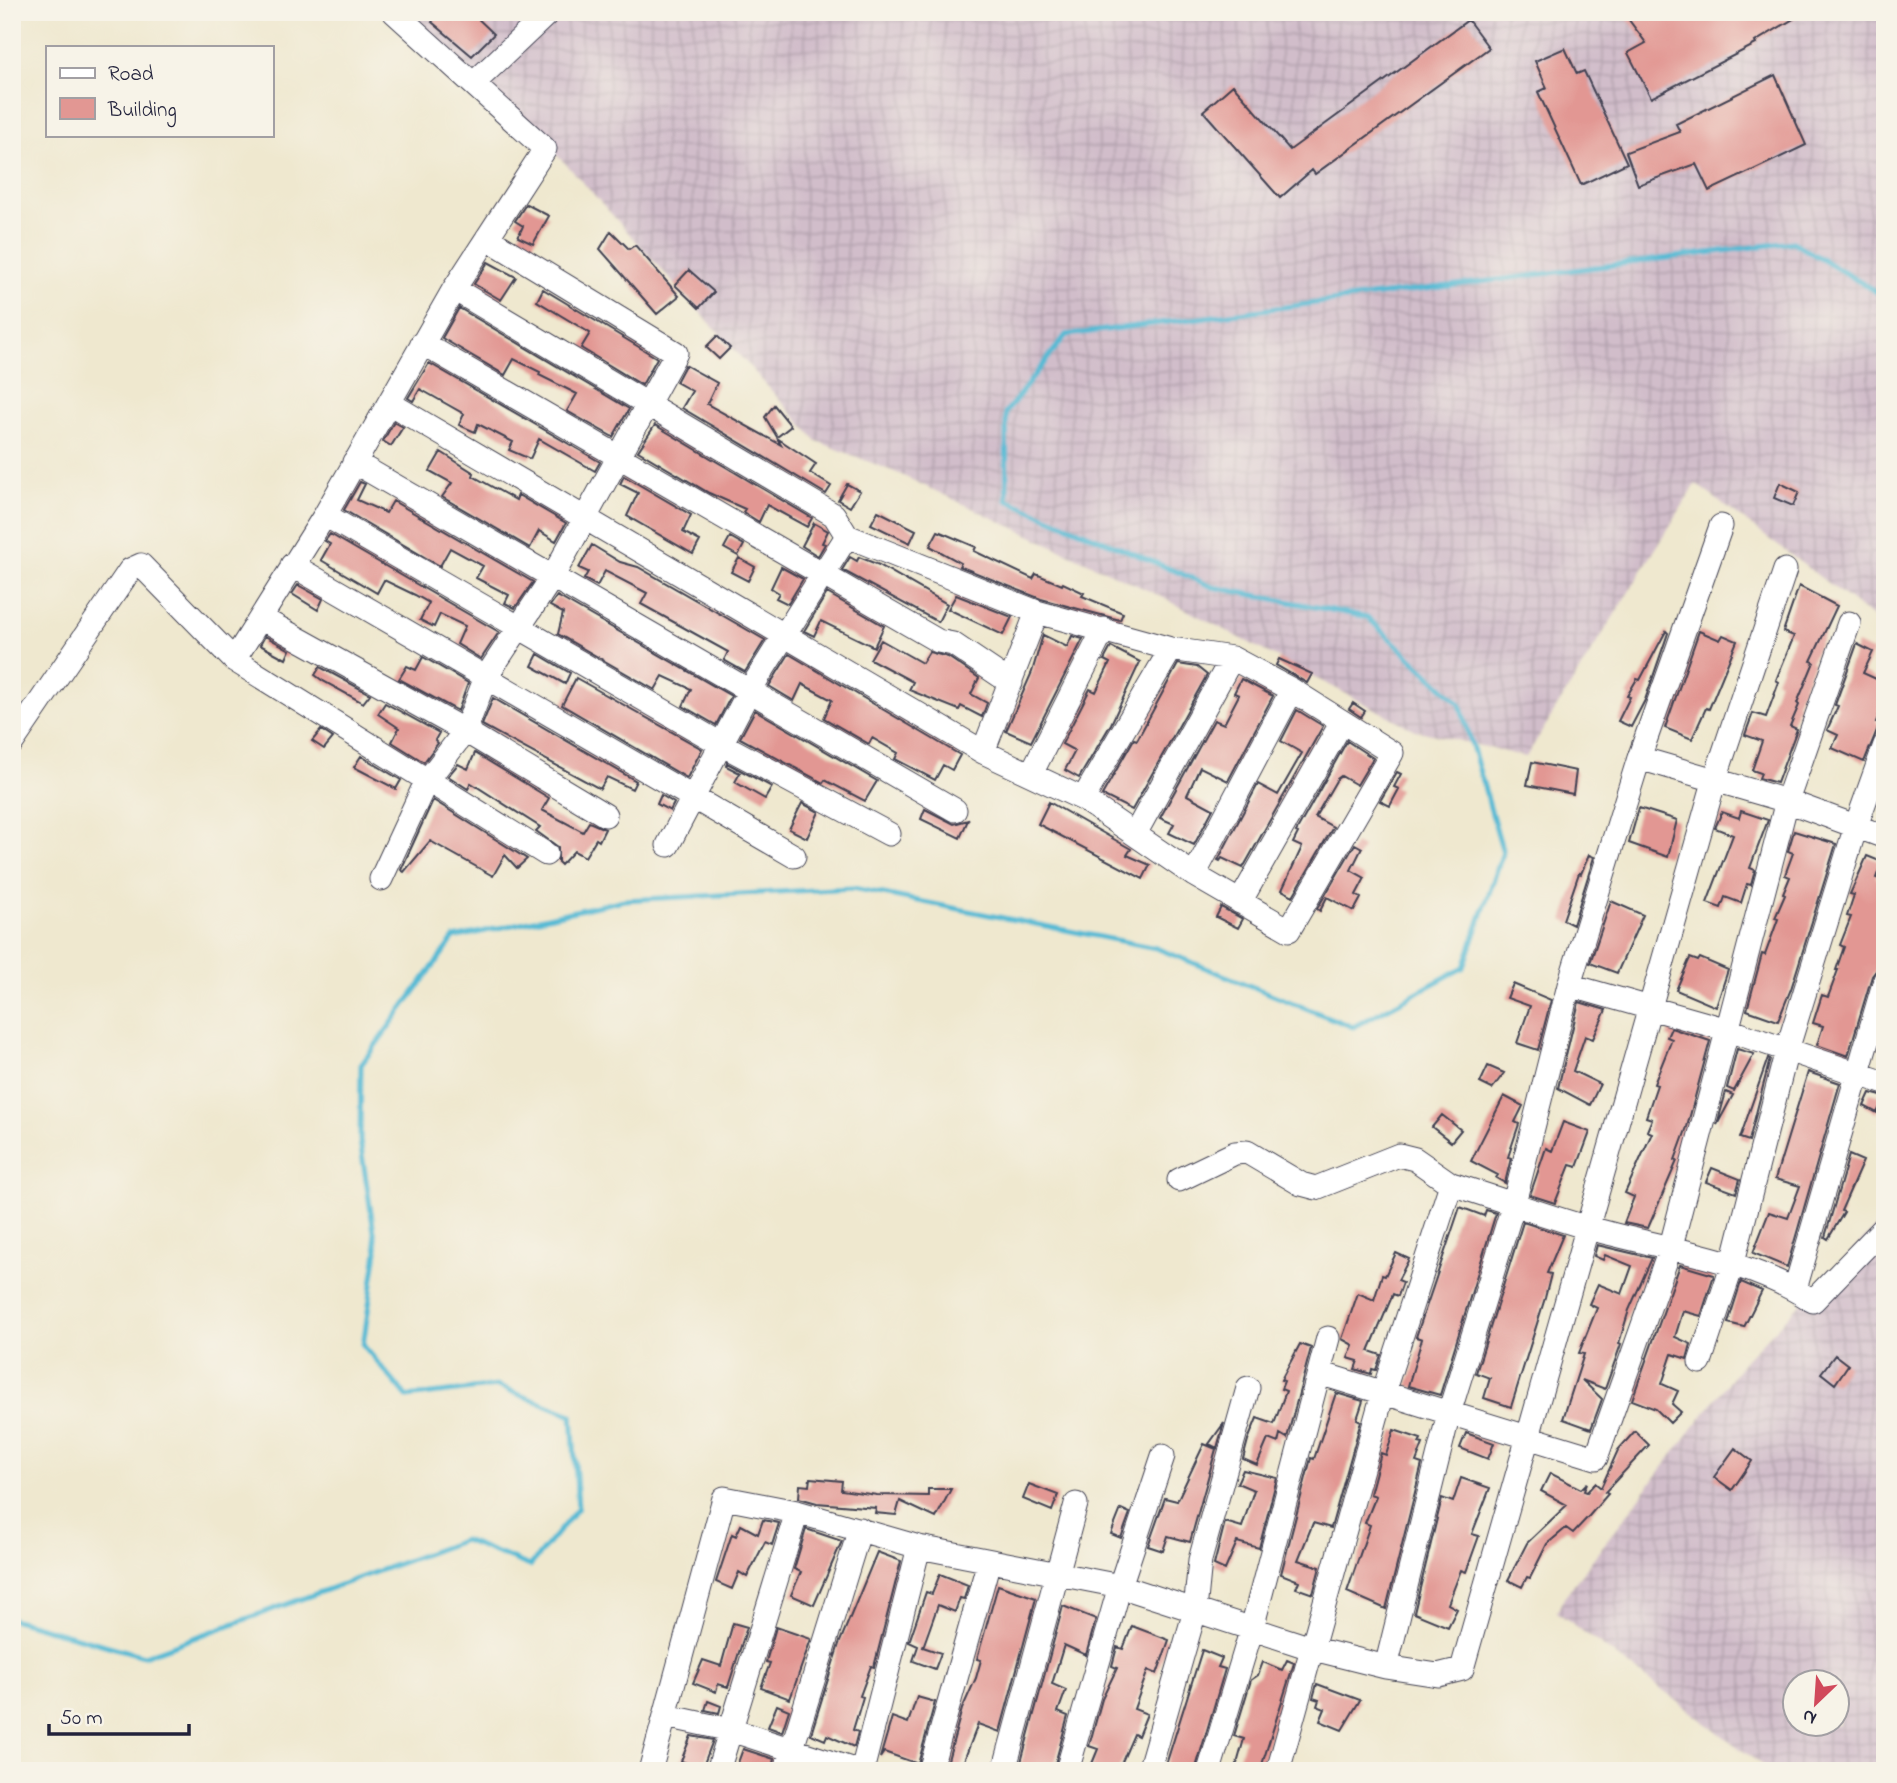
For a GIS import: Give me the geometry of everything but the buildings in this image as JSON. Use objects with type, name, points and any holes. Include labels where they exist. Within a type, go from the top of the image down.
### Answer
[{"type":"street","points":[[233,660],[325,515],[454,289],[545,149],[394,12]]},
{"type":"street","points":[[474,83],[549,12]]},
{"type":"street","points":[[381,879],[426,782],[465,732],[486,677],[552,576],[676,353],[487,237]]},
{"type":"street","points":[[389,403],[586,516],[983,752],[1083,799],[1194,875],[1289,930],[1392,753],[1292,690],[1232,659],[1171,649],[1037,612],[847,536],[834,515],[454,289]]},
{"type":"street","points":[[422,343],[821,575],[938,641],[953,644],[1011,683]]},
{"type":"street","points":[[354,462],[748,693],[955,810]]},
{"type":"street","points":[[325,515],[721,744],[889,834]]},
{"type":"street","points":[[1386,1667],[1448,1413],[1514,1203],[1569,985],[1639,758],[1721,526]]},
{"type":"street","points":[[668,845],[748,693],[847,536]]},
{"type":"street","points":[[292,565],[794,856]]},
{"type":"street","points":[[12,743],[135,566],[146,567],[233,660],[546,854]]},
{"type":"street","points":[[650,1771],[724,1497],[797,1512],[919,1547],[1120,1586],[1314,1649],[1386,1667],[1438,1675],[1462,1670],[1590,1228],[1714,782],[1785,570]]},
{"type":"street","points":[[983,752],[1037,612]]},
{"type":"street","points":[[261,618],[465,732],[605,815]]},
{"type":"street","points":[[1319,1373],[1595,1458],[1671,1246],[1787,802],[1849,624]]},
{"type":"street","points":[[1031,774],[1104,629]]},
{"type":"street","points":[[1083,799],[1171,649]]},
{"type":"street","points":[[1135,834],[1232,659]]},
{"type":"street","points":[[1194,875],[1292,690]]},
{"type":"street","points":[[1240,902],[1342,722]]},
{"type":"street","points":[[1700,1362],[1732,1266],[1787,1050],[1856,826],[1885,745]]},
{"type":"street","points":[[1639,758],[1787,802],[1885,837]]},
{"type":"street","points":[[1795,1289],[1885,980]]},
{"type":"street","points":[[1569,985],[1728,1030],[1885,1083]]},
{"type":"street","points":[[1179,1180],[1235,1153],[1247,1152],[1301,1184],[1317,1188],[1399,1155],[1415,1159],[1451,1184],[1590,1228],[1671,1246],[1795,1289],[1813,1301],[1885,1227]]},
{"type":"street","points":[[1278,1771],[1314,1649],[1382,1393],[1451,1184]]},
{"type":"street","points":[[1209,1771],[1252,1628],[1328,1338]]},
{"type":"street","points":[[1149,1771],[1195,1611],[1200,1560],[1248,1388]]},
{"type":"street","points":[[1067,1771],[1120,1586],[1163,1457]]},
{"type":"street","points":[[1004,1771],[1076,1504]]},
{"type":"street","points":[[718,1771],[797,1512]]},
{"type":"street","points":[[785,1771],[860,1529]]},
{"type":"street","points":[[666,1716],[732,1730],[859,1771],[919,1547]]},
{"type":"street","points":[[930,1771],[989,1561]]},
{"type":"shaded area","points":[[406,12],[1885,12],[1885,626],[1696,484],[1526,757],[1415,730],[1160,596],[897,473],[817,441],[567,165]]},
{"type":"shaded area","points":[[1885,1218],[1885,1759],[1876,1771],[1770,1771],[1557,1612],[1564,1597],[1745,1360]]},
{"type":"waterway","points":[[12,1619],[144,1656],[464,1540],[530,1566],[578,1508],[572,1415],[497,1386],[407,1397],[363,1345],[377,1251],[360,1141],[361,1065],[454,938],[624,900],[853,888],[1156,948],[1353,1027],[1464,967],[1503,852],[1460,704],[1367,617],[1213,587],[1007,500],[1006,412],[1066,335],[1793,242],[1885,297]]}]
